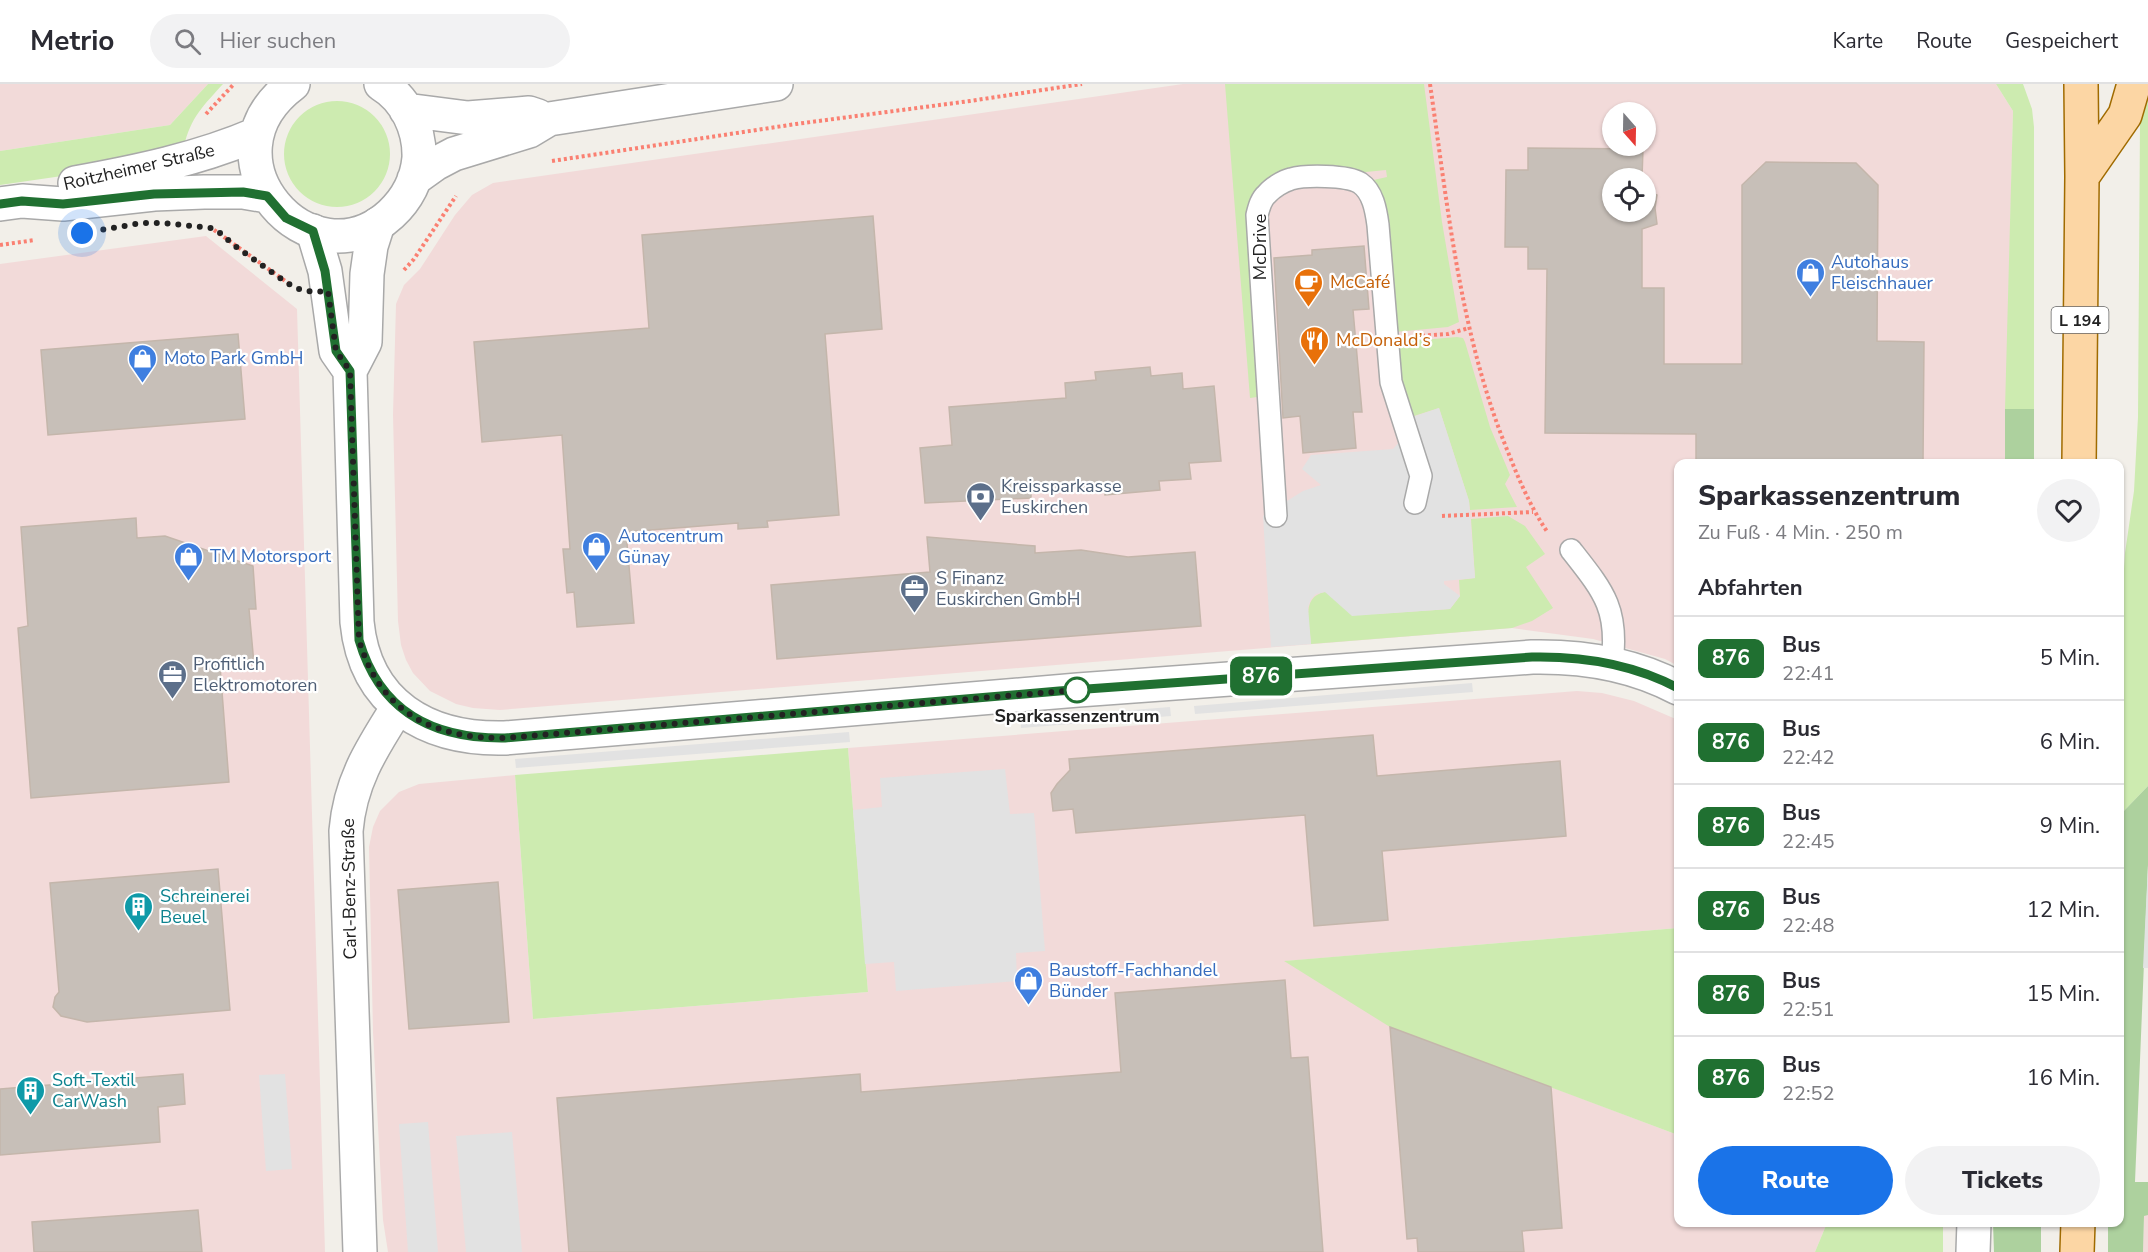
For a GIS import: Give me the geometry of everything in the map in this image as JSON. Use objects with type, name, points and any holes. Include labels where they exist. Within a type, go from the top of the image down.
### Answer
[{"type":"main road","name":"L 194","points":[[2058,84],[2080,96],[2082,177],[2079,459]]},
{"type":"main road","points":[[2082,177],[2125,115],[2134,84]]},
{"type":"main road","points":[[2077,1252],[2078,1227]]},
{"type":"street","points":[[293,84],[270,106],[257,134],[256,166],[267,196],[286,218],[313,231],[342,235],[378,224],[400,204],[414,180],[419,150],[415,129],[406,110],[393,93],[381,84]]},
{"type":"street","points":[[414,180],[435,164],[454,154],[529,130],[549,119],[776,84]]},
{"type":"street","points":[[406,110],[468,118],[529,113],[549,119]]},
{"type":"street","name":"Roitzheimer Straße","points":[[11,202],[59,185],[172,163],[220,149],[257,134]]},
{"type":"street","name":"Roitzheimer Straße","points":[[11,202],[63,204],[154,194],[218,192],[243,192],[267,196]]},
{"type":"street","points":[[378,224],[369,257],[364,342],[350,371],[359,640],[373,676],[384,692],[398,707],[414,719],[429,726],[477,737],[505,738],[1046,692],[1468,660],[1562,656],[1589,658],[1612,664],[1644,673],[1674,686]]},
{"type":"street","points":[[313,231],[325,271],[336,351],[350,371]]},
{"type":"street","name":"Carl-Benz-Straße","points":[[360,1252],[346,831],[353,787],[374,744],[398,707]]},
{"type":"street","points":[[1973,1252],[1974,1227]]},
{"type":"lane","name":"McDrive","points":[[1275,516],[1257,215],[1267,193],[1291,179],[1336,176],[1351,180],[1360,184],[1369,193],[1374,203],[1378,225],[1391,382],[1421,476],[1415,503]]},
{"type":"lane","points":[[1571,550],[1609,606],[1615,638],[1612,664]]},
{"type":"path","points":[[550,161],[1082,84]]},
{"type":"path","points":[[1430,84],[1452,238],[1469,328],[1490,405],[1533,512],[1558,548],[1571,550]]},
{"type":"path","points":[[366,291],[375,291],[388,285],[400,275],[414,259],[459,192]]},
{"type":"path","points":[[211,228],[287,283],[301,290],[328,291]]},
{"type":"path","points":[[0,245],[46,238]]},
{"type":"path","points":[[1461,331],[1469,328]]},
{"type":"path","points":[[1439,516],[1533,512]]},
{"type":"shaded area","points":[[0,84],[208,84],[170,125],[0,151]]},
{"type":"shaded area","points":[[1183,84],[1996,84],[2013,111],[2005,459],[1674,459],[1674,664],[1665,659],[1593,639],[1512,628],[500,710],[473,708],[456,704],[430,691],[413,673],[401,645],[398,621],[393,415],[396,304],[404,285],[420,269],[455,215],[472,195],[493,183]]},
{"type":"shaded area","points":[[206,236],[297,309],[325,1252],[0,1252],[0,264]]},
{"type":"shaded area","points":[[1439,408],[1469,501],[1475,578],[1444,581],[1444,584],[1460,596],[1450,609],[1352,616],[1325,592],[1316,594],[1308,607],[1311,644],[1271,647],[1263,516],[1303,491],[1321,485],[1302,469],[1311,455],[1393,449],[1401,440],[1395,423]]},
{"type":"shaded area","points":[[1472,683],[1473,692],[1195,714],[1194,706]]},
{"type":"shaded area","name":"Baustoff-Fachhandel Bünder","points":[[1577,691],[1602,693],[1634,701],[1674,718],[1674,928],[1286,961],[1551,1087],[1674,1133],[1674,1227],[1825,1227],[1815,1252],[388,1252],[383,1220],[373,1032],[369,847],[373,827],[380,811],[399,792],[419,784],[515,775],[533,1019],[868,992],[848,748]]},
{"type":"shaded area","points":[[1170,707],[1171,716],[1021,728],[1021,719]]},
{"type":"shaded area","points":[[849,732],[850,742],[516,768],[515,759]]},
{"type":"shaded area","points":[[1005,769],[1010,814],[1034,813],[1045,951],[1016,953],[1017,981],[896,991],[894,962],[865,964],[853,810],[882,807],[880,778]]},
{"type":"shaded area","points":[[2148,865],[2148,968],[2143,968]]},
{"type":"shaded area","points":[[285,1074],[292,1169],[266,1171],[259,1075]]},
{"type":"shaded area","points":[[428,1122],[438,1252],[408,1252],[399,1124]]},
{"type":"shaded area","points":[[512,1132],[522,1252],[466,1252],[456,1136]]},
{"type":"shaded area","points":[[2144,1215],[2148,1215],[2148,1252],[2143,1252]]},
{"type":"green space","points":[[208,84],[223,84],[194,120],[184,147],[62,176],[0,185],[0,151],[170,125]]},
{"type":"green space","points":[[1225,84],[1424,84],[1442,222],[1459,322],[1448,327],[1395,332],[1369,181],[1387,177],[1386,170],[1266,182],[1261,393],[1257,397],[1250,398]]},
{"type":"green space","points":[[1996,84],[2023,84],[2032,109],[2034,127],[2034,409],[2005,409],[2013,111]]},
{"type":"green space","points":[[2148,84],[2148,786],[2124,811],[2124,568],[2134,491],[2138,417],[2140,122],[2143,98]]},
{"type":"green space","points":[[337,101],[357,105],[375,116],[386,134],[390,154],[386,174],[375,192],[357,203],[337,207],[317,203],[299,192],[288,174],[284,154],[288,134],[299,116],[317,105]]},
{"type":"green space","points":[[1463,338],[1465,342],[1490,427],[1510,475],[1505,484],[1517,507],[1470,510],[1439,408],[1411,417],[1400,381],[1397,342]]},
{"type":"green space","points":[[2005,409],[2034,409],[2034,459],[2005,459]]},
{"type":"green space","points":[[1508,516],[1525,526],[1545,554],[1526,567],[1553,608],[1532,621],[1512,628],[1311,644],[1309,606],[1317,595],[1325,592],[1376,614],[1450,609],[1460,596],[1459,580],[1475,578],[1471,519]]},
{"type":"green space","points":[[848,748],[868,992],[533,1019],[515,775]]},
{"type":"green space","points":[[2148,786],[2148,865],[2135,1182],[2148,1182],[2148,1215],[2144,1216],[2143,1252],[2108,1252],[2108,1227],[2124,1227],[2124,811]]},
{"type":"green space","points":[[1674,928],[1674,1134],[1390,1027],[1284,961]]},
{"type":"green space","points":[[1825,1227],[1943,1227],[1943,1252],[1815,1252]]},
{"type":"green space","points":[[1993,1227],[2041,1227],[2041,1252],[1994,1252]]},
{"type":"building","points":[[1528,148],[1602,149],[1602,156],[1643,156],[1642,168],[1602,168],[1602,222],[1656,222],[1656,216],[1657,224],[1642,229],[1642,288],[1664,288],[1664,364],[1742,364],[1742,185],[1766,162],[1856,163],[1878,185],[1877,341],[1924,342],[1923,459],[1696,459],[1696,434],[1545,433],[1547,269],[1528,269],[1528,247],[1505,247],[1506,170],[1528,170]]},
{"type":"building","points":[[873,216],[882,329],[825,334],[839,515],[767,521],[768,527],[738,529],[738,523],[626,532],[634,623],[577,627],[574,592],[567,593],[563,549],[570,549],[562,435],[482,442],[474,342],[649,328],[642,235]]},
{"type":"building","name":"McDonald’s","points":[[1364,246],[1369,309],[1353,310],[1362,412],[1353,412],[1356,448],[1303,453],[1300,416],[1283,418],[1274,258],[1312,255],[1312,250]]},
{"type":"building","name":"Moto Park GmbH","points":[[238,334],[245,419],[48,435],[41,350]]},
{"type":"building","points":[[1150,367],[1151,376],[1182,373],[1183,389],[1214,386],[1221,461],[1189,463],[1191,479],[1159,481],[1160,490],[1105,495],[1104,486],[1031,492],[1031,498],[925,503],[920,448],[952,445],[949,407],[1066,398],[1065,383],[1096,380],[1095,372]]},
{"type":"building","points":[[136,518],[137,538],[165,536],[253,566],[256,609],[249,609],[254,664],[220,666],[229,782],[31,798],[18,628],[28,626],[21,527]]},
{"type":"building","points":[[927,537],[1035,546],[1035,553],[1081,550],[1128,557],[1195,552],[1201,626],[777,659],[771,585],[930,572]]},
{"type":"building","points":[[1373,735],[1377,776],[1560,761],[1566,836],[1382,851],[1388,920],[1314,926],[1305,815],[1076,833],[1073,809],[1053,811],[1051,793],[1070,770],[1069,759]]},
{"type":"building","name":"Schreinerei Beuel","points":[[218,869],[230,1010],[87,1022],[61,1016],[53,1007],[55,997],[59,992],[50,883]]},
{"type":"building","points":[[498,882],[509,1022],[409,1029],[398,890]]},
{"type":"building","points":[[1285,980],[1291,1058],[1308,1057],[1323,1252],[569,1252],[557,1098],[860,1074],[861,1092],[1121,1072],[1115,993]]},
{"type":"building","points":[[1390,1027],[1551,1087],[1562,1228],[1522,1231],[1524,1252],[1418,1252],[1417,1238],[1407,1239]]},
{"type":"building","points":[[183,1074],[185,1104],[158,1107],[160,1142],[0,1155],[0,1089]]},
{"type":"building","points":[[198,1210],[202,1252],[34,1252],[32,1222]]},
{"type":"bus line","name":"876","points":[[0,204],[22,201],[63,204],[154,194],[243,192],[267,196],[286,218],[313,231],[325,271],[336,351],[350,371],[359,640],[373,676],[384,692],[398,707],[414,719],[429,726],[477,737],[505,738],[1059,691],[1468,660],[1562,656],[1589,658],[1612,664],[1644,673],[1674,686]]},
{"type":"place","name":"Autohaus Fleischhauer","points":[[1810,298]]},
{"type":"place","name":"McCafé","points":[[1309,308]]},
{"type":"place","name":"McDonald’s","points":[[1315,366]]},
{"type":"place","name":"Moto Park GmbH","points":[[143,384]]},
{"type":"place","name":"Kreissparkasse Euskirchen","points":[[980,522]]},
{"type":"place","name":"Autocentrum Günay","points":[[597,572]]},
{"type":"place","name":"TM Motorsport","points":[[189,582]]},
{"type":"place","name":"S Finanz Euskirchen GmbH","points":[[915,614]]},
{"type":"place","name":"Sparkassenzentrum","points":[[1077,690]]},
{"type":"place","name":"Profitlich Elektromotoren","points":[[172,700]]},
{"type":"place","name":"Schreinerei Beuel","points":[[139,932]]},
{"type":"place","name":"Baustoff-Fachhandel Bünder","points":[[1028,1006]]},
{"type":"place","name":"Soft-Textil CarWash","points":[[31,1116]]},
{"type":"route","points":[[82,233],[142,223],[211,228],[287,283],[301,290],[328,291],[336,351],[350,371],[359,640],[373,676],[384,692],[398,707],[414,719],[429,726],[477,737],[505,738],[1077,690]]}]
